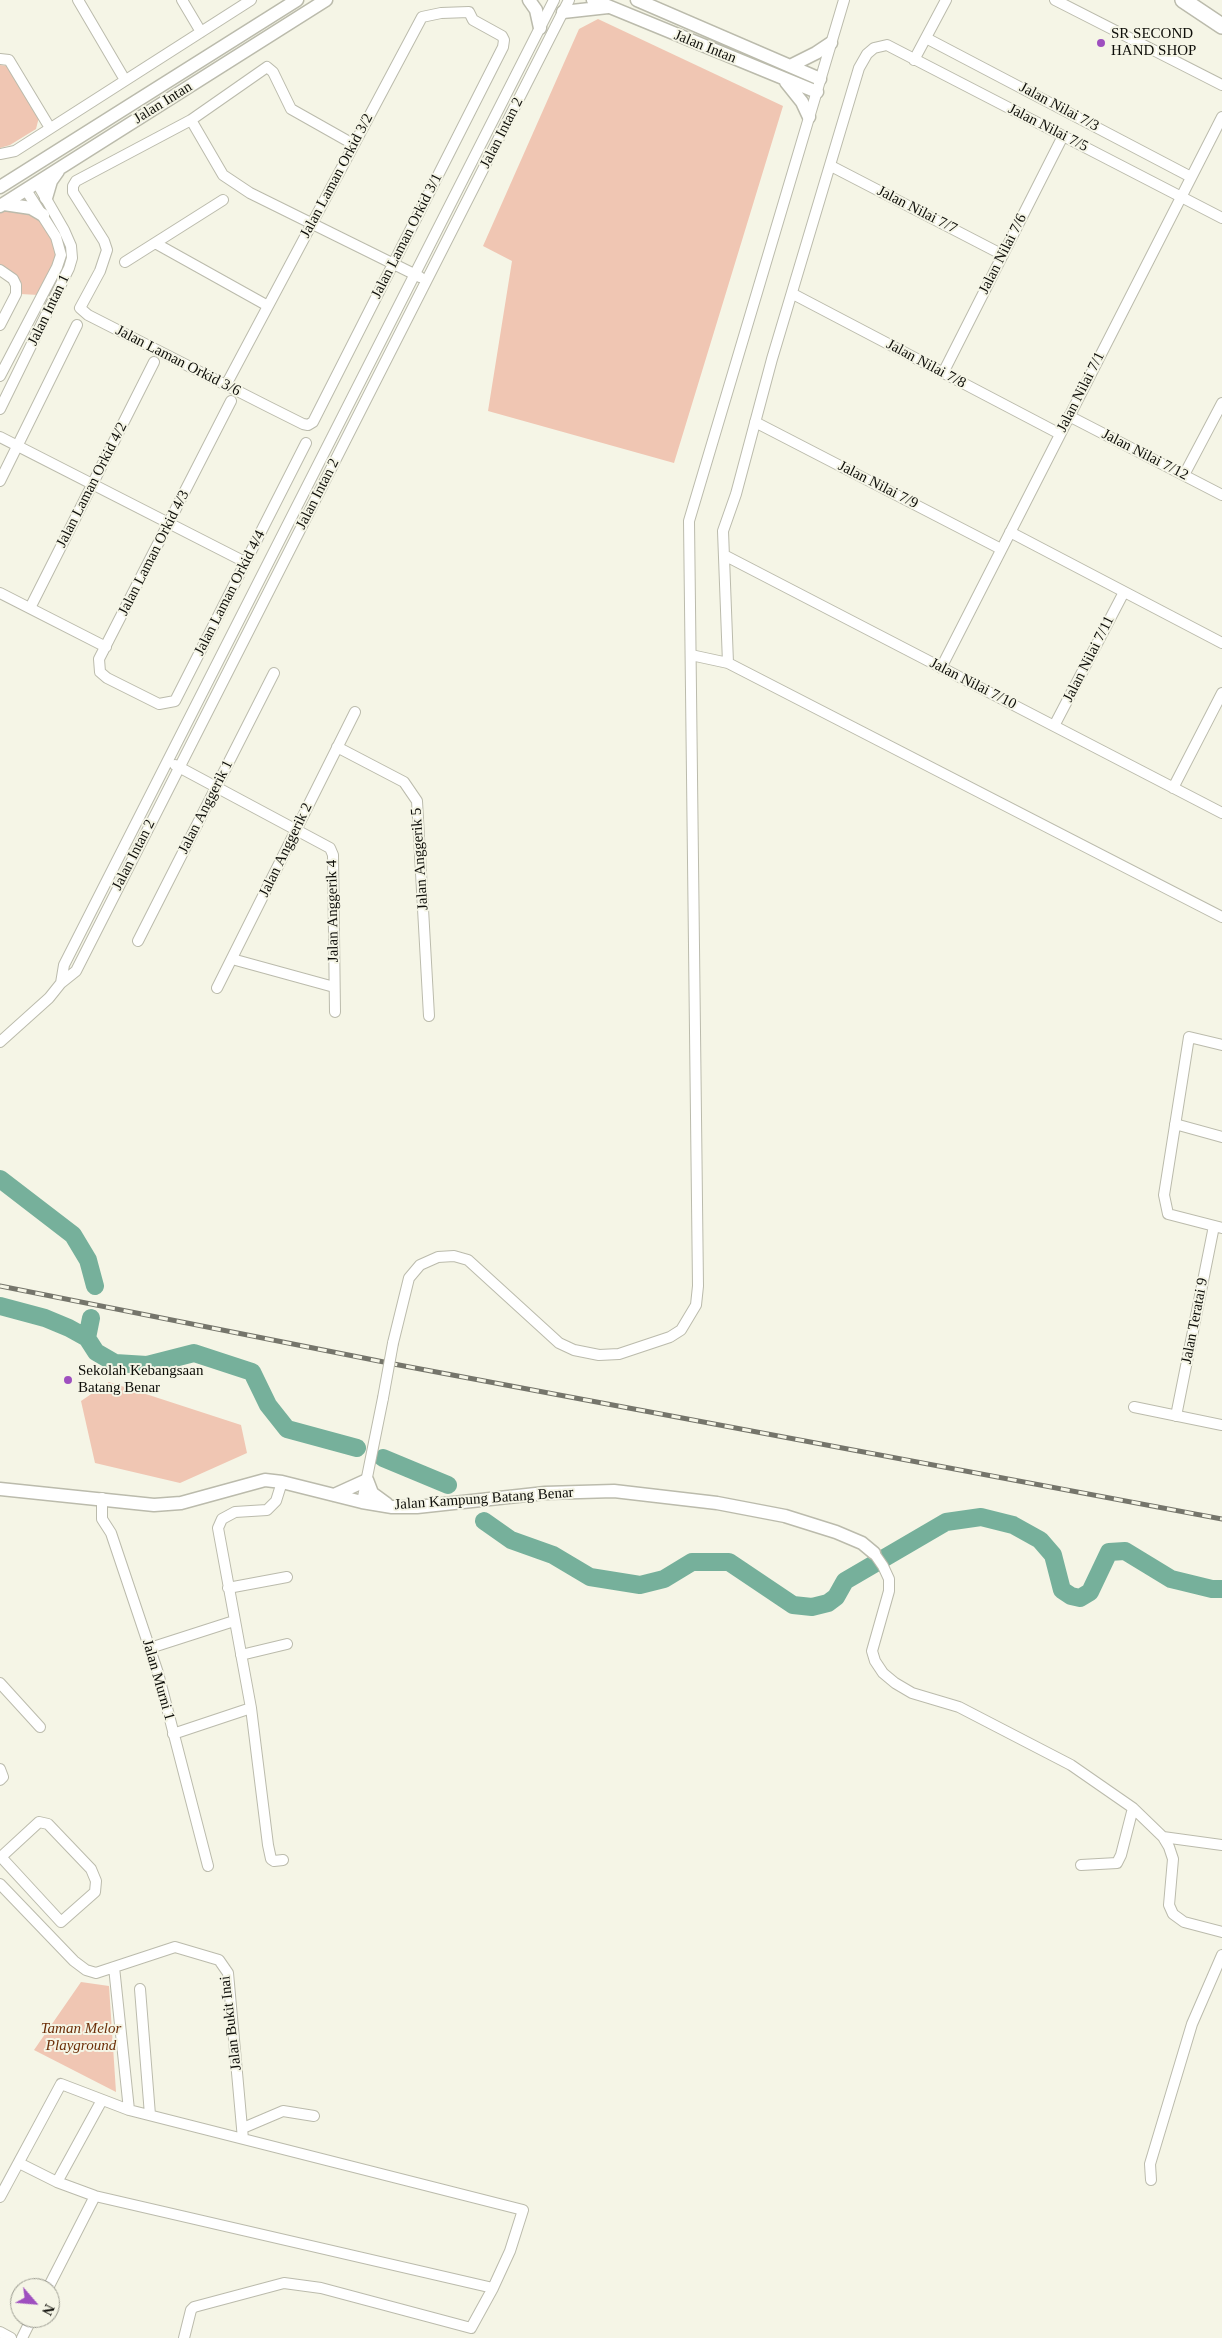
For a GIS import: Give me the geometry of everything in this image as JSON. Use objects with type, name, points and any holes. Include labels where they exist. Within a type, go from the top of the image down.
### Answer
[{"type":"main road","points":[[1183,0],[1222,26]]},
{"type":"street","points":[[78,0],[125,80]]},
{"type":"street","points":[[182,0],[201,32]]},
{"type":"street","points":[[0,154],[15,150],[252,0]]},
{"type":"street","name":"Jalan Intan","points":[[0,187],[297,0]]},
{"type":"street","name":"Jalan Intan","points":[[2,205],[326,0]]},
{"type":"street","points":[[529,0],[536,10],[540,28]]},
{"type":"street","name":"Jalan Intan 2","points":[[61,983],[64,965],[554,0]]},
{"type":"street","name":"Jalan Intan 2","points":[[0,1042],[76,971],[569,0]]},
{"type":"street","name":"Jalan Intan","points":[[594,0],[816,92]]},
{"type":"street","name":"Jalan Intan","points":[[637,0],[820,79]]},
{"type":"street","points":[[362,1502],[393,1343],[409,1278],[420,1265],[438,1257],[454,1256],[468,1260],[559,1343],[574,1350],[599,1355],[619,1354],[670,1337],[681,1330],[696,1305],[698,1286],[689,522],[844,0]]},
{"type":"street","points":[[914,60],[946,0]]},
{"type":"street","points":[[1055,0],[1222,85]]},
{"type":"street","points":[[563,12],[608,7]]},
{"type":"street","name":"Jalan Laman Orkid 3/2","points":[[226,385],[422,17],[441,13],[469,12],[473,20]]},
{"type":"street","name":"Jalan Laman Orkid 3/1","points":[[269,407],[303,424],[308,425],[313,422],[503,47],[504,40],[502,36],[473,20]]},
{"type":"street","name":"Jalan Nilai 7/3","points":[[926,38],[1191,177]]},
{"type":"street","points":[[790,66],[831,43]]},
{"type":"street","name":"Jalan Nilai 7/5","points":[[831,166],[859,68],[867,54],[874,48],[887,45],[1222,218]]},
{"type":"street","points":[[0,59],[9,60],[50,128]]},
{"type":"street","points":[[353,144],[290,109],[273,72],[267,67],[190,120],[223,175],[250,193],[426,280]]},
{"type":"street","points":[[782,78],[802,102],[809,117]]},
{"type":"street","name":"Jalan Nilai 7/1","points":[[941,668],[1222,117]]},
{"type":"street","name":"Jalan Laman Orkid 3/6","points":[[190,120],[76,181],[73,186],[73,192],[104,241],[107,250],[100,271],[80,308],[88,315],[269,407]]},
{"type":"street","name":"Jalan Nilai 7/6","points":[[943,373],[1063,136]]},
{"type":"street","points":[[728,663],[723,531],[736,494],[755,422],[831,166]]},
{"type":"street","name":"Jalan Nilai 7/7","points":[[831,166],[1003,255]]},
{"type":"street","points":[[29,168],[32,186]]},
{"type":"street","points":[[46,198],[51,181],[59,169]]},
{"type":"street","points":[[17,176],[32,186]]},
{"type":"street","name":"Jalan Intan 1","points":[[0,409],[69,268],[72,258],[71,246],[64,230],[46,198],[32,186]]},
{"type":"street","name":"Jalan Intan 1","points":[[0,376],[58,267],[61,255],[56,237],[42,216],[32,186]]},
{"type":"street","points":[[125,262],[223,200]]},
{"type":"street","points":[[2,205],[18,205],[31,208],[42,216]]},
{"type":"street","points":[[155,243],[268,306]]},
{"type":"street","points":[[0,270],[13,278],[16,285],[16,294],[0,325]]},
{"type":"street","name":"Jalan Nilai 7/8","points":[[793,294],[1060,434]]},
{"type":"street","points":[[0,481],[77,325]]},
{"type":"street","name":"Jalan Laman Orkid 4/2","points":[[30,608],[154,362]]},
{"type":"street","name":"Jalan Laman Orkid 4/3","points":[[132,691],[107,678],[100,672],[99,659],[231,401]]},
{"type":"street","points":[[1184,475],[1222,403]]},
{"type":"street","name":"Jalan Nilai 7/12","points":[[1069,416],[1222,495]]},
{"type":"street","name":"Jalan Nilai 7/9","points":[[755,422],[1001,549]]},
{"type":"street","points":[[0,437],[245,562]]},
{"type":"street","name":"Jalan Laman Orkid 4/4","points":[[132,691],[159,704],[175,701],[306,443]]},
{"type":"street","points":[[1010,532],[1222,643]]},
{"type":"street","name":"Jalan Nilai 7/10","points":[[724,555],[1222,813]]},
{"type":"street","name":"Jalan Nilai 7/11","points":[[1054,726],[1124,592]]},
{"type":"street","points":[[0,593],[106,647]]},
{"type":"street","points":[[691,655],[728,663],[1222,917]]},
{"type":"street","name":"Jalan Anggerik 1","points":[[138,941],[274,672]]},
{"type":"street","points":[[1173,788],[1222,693]]},
{"type":"street","name":"Jalan Anggerik 2","points":[[218,988],[355,712]]},
{"type":"street","name":"Jalan Anggerik 5","points":[[337,747],[404,782],[417,801],[429,1016]]},
{"type":"street","name":"Jalan Anggerik 4","points":[[167,761],[330,848],[333,855],[335,1012]]},
{"type":"street","points":[[232,959],[334,987]]},
{"type":"street","points":[[1218,1227],[1168,1214],[1164,1195],[1189,1037],[1222,1045]]},
{"type":"street","points":[[1175,1124],[1222,1136]]},
{"type":"street","name":"Jalan Teratai 9","points":[[1176,1416],[1218,1227]]},
{"type":"street","points":[[1134,1407],[1222,1426]]},
{"type":"street","name":"Jalan Kampung Batang Benar","points":[[0,1489],[102,1498],[154,1505],[181,1503],[265,1480],[282,1482],[362,1502],[392,1507],[417,1507],[545,1493],[614,1491],[717,1503],[785,1516],[862,1543],[874,1553]]},
{"type":"street","points":[[334,1495],[366,1480]]},
{"type":"street","points":[[366,1480],[372,1493],[379,1500],[392,1507]]},
{"type":"street","points":[[282,1482],[276,1500],[268,1510],[235,1512],[222,1519],[218,1528],[251,1708],[268,1845],[271,1859],[274,1861],[283,1860]]},
{"type":"street","name":"Jalan Murni 1","points":[[102,1498],[102,1519],[111,1533],[150,1648],[208,1866]]},
{"type":"street","points":[[874,1553],[889,1579],[889,1591],[872,1651],[875,1662],[883,1673],[912,1693],[959,1707],[1071,1765],[1133,1808],[1163,1837],[1172,1859],[1169,1905],[1173,1914],[1184,1922],[1222,1932]]},
{"type":"street","points":[[228,1588],[287,1577]]},
{"type":"street","points":[[150,1648],[234,1621]]},
{"type":"street","points":[[240,1655],[287,1644]]},
{"type":"street","points":[[0,1683],[40,1728]]},
{"type":"street","points":[[173,1734],[251,1708]]},
{"type":"street","points":[[0,1769],[2,1777],[0,1780]]},
{"type":"street","points":[[1081,1865],[1117,1864],[1133,1808]]},
{"type":"street","points":[[39,1822],[48,1824],[91,1869],[96,1881],[95,1892],[61,1922],[0,1857],[39,1822]]},
{"type":"street","points":[[1163,1837],[1222,1845]]},
{"type":"street","name":"Jalan Bukit Inai","points":[[0,1884],[81,1967],[96,1972],[175,1947],[219,1960],[228,1974],[243,2139]]},
{"type":"street","points":[[1151,2180],[1150,2164],[1192,2024],[1222,1955]]},
{"type":"street","points":[[114,1967],[129,2110]]},
{"type":"street","points":[[140,1989],[150,2115]]},
{"type":"street","points":[[0,2197],[61,2084],[129,2110],[523,2210],[510,2251],[493,2288],[471,2328],[321,2288],[284,2284],[194,2307],[190,2310],[184,2338]]},
{"type":"street","points":[[57,2182],[102,2100]]},
{"type":"street","points":[[243,2128],[282,2111],[314,2116]]},
{"type":"street","points":[[19,2163],[57,2182],[96,2196],[493,2288]]},
{"type":"street","points":[[53,2278],[96,2196]]},
{"type":"street","points":[[0,2332],[11,2338]]},
{"type":"green space","points":[[598,19],[783,106],[674,463],[488,411],[512,261],[483,246],[579,29]]},
{"type":"green space","points":[[0,65],[8,66],[39,117],[36,129],[10,145],[0,148]]},
{"type":"green space","points":[[18,208],[40,219],[52,239],[57,257],[39,295],[20,294],[19,281],[16,275],[0,265],[0,211]]},
{"type":"green space","points":[[109,1382],[241,1425],[247,1453],[180,1483],[95,1463],[81,1401]]},
{"type":"green space","name":"Taman Melor Playground","points":[[81,1982],[109,1986],[116,2092],[34,2050]]},
{"type":"waterway","points":[[0,1179],[73,1235],[88,1260],[95,1286]]},
{"type":"waterway","points":[[0,1306],[45,1318],[69,1328],[87,1338],[96,1352],[115,1363],[147,1365],[194,1353],[252,1372],[268,1405],[287,1429],[357,1448]]},
{"type":"waterway","points":[[87,1338],[91,1318]]},
{"type":"waterway","points":[[383,1458],[448,1485]]},
{"type":"waterway","points":[[484,1521],[511,1540],[553,1555],[590,1577],[640,1585],[664,1579],[692,1562],[729,1562],[793,1605],[812,1607],[828,1603],[836,1597],[845,1581],[946,1522],[981,1517],[1013,1525],[1040,1540],[1053,1555],[1062,1590],[1071,1596],[1080,1598],[1090,1592],[1109,1552],[1125,1551],[1171,1579],[1212,1589],[1222,1589]]},
{"type":"railway","points":[[0,1286],[399,1365],[1222,1519]]},
{"type":"place","name":"SR SECOND HAND SHOP","points":[[1101,43]]},
{"type":"place","name":"Sekolah Kebangsaan Batang Benar","points":[[68,1380]]}]
